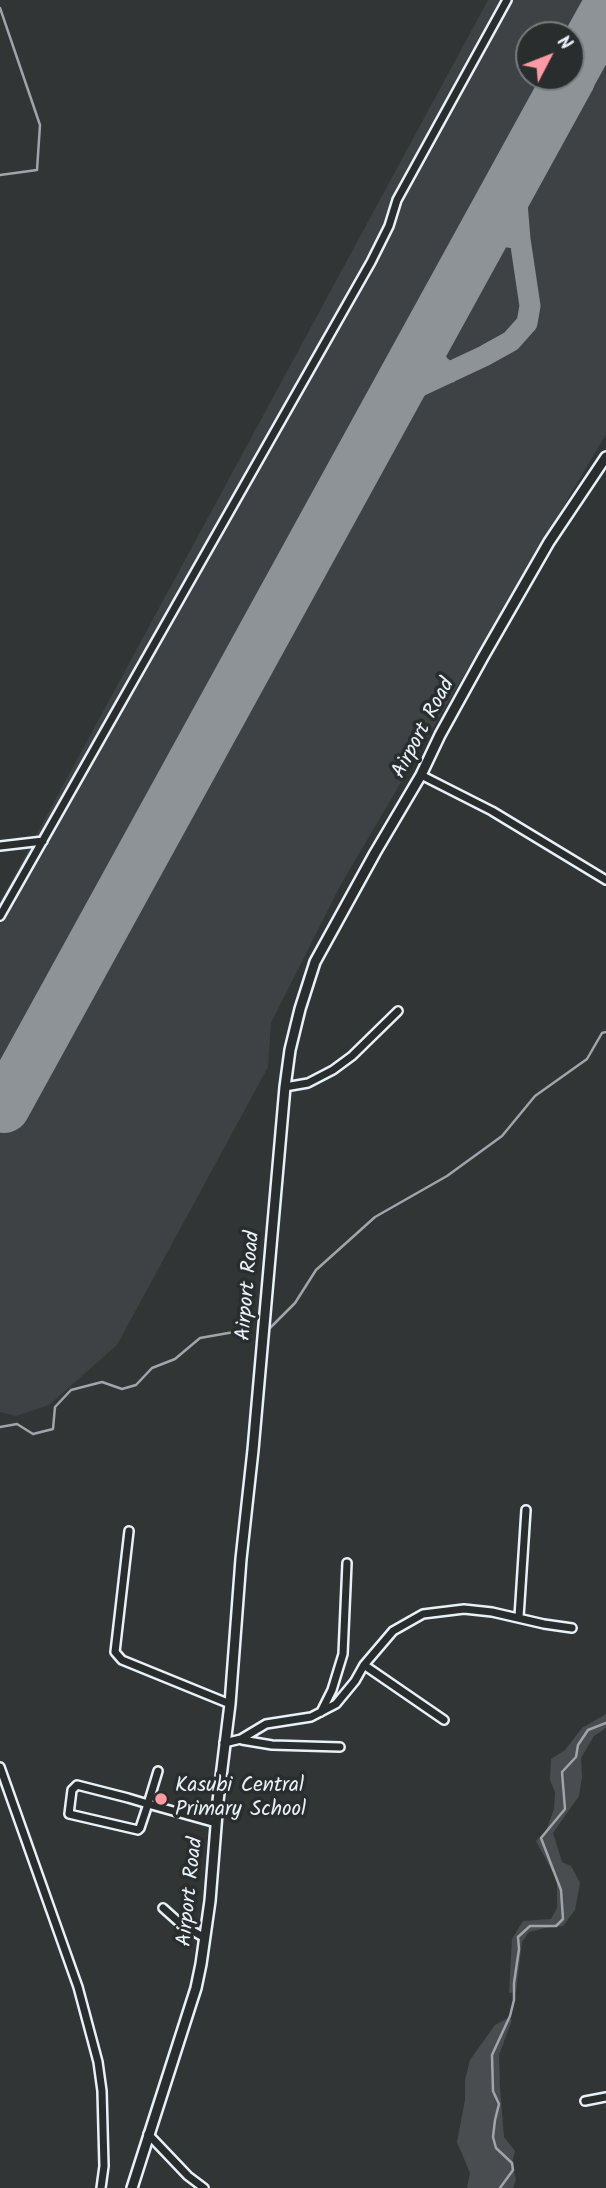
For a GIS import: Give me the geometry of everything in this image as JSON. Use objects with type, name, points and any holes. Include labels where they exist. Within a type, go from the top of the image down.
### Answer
[{"type":"street","points":[[0,916],[371,261],[389,226],[397,200],[507,0]]},
{"type":"street","name":"Airport Road","points":[[132,2188],[196,1988],[205,1938],[230,1704],[285,1087],[298,1019],[315,962],[549,542],[606,457]]},
{"type":"street","points":[[421,775],[492,811],[606,880]]},
{"type":"street","points":[[0,846],[43,841]]},
{"type":"street","points":[[285,1087],[308,1083],[333,1070],[352,1056],[398,1011]]},
{"type":"street","points":[[519,1618],[526,1510]]},
{"type":"street","points":[[129,1531],[115,1652],[122,1660],[230,1704]]},
{"type":"street","points":[[321,1712],[332,1690],[343,1654],[347,1563]]},
{"type":"street","points":[[241,1740],[266,1724],[311,1717],[340,1701],[364,1665],[393,1631],[423,1614],[464,1609],[572,1628]]},
{"type":"street","points":[[364,1665],[444,1720]]},
{"type":"street","points":[[224,1743],[241,1740],[272,1745],[340,1747]]},
{"type":"street","points":[[0,1767],[78,1987],[98,2062],[103,2103],[104,2166],[101,2188]]},
{"type":"street","points":[[158,1771],[148,1804],[138,1830],[69,1814],[72,1790],[77,1785],[148,1804],[216,1823]]},
{"type":"street","points":[[163,1908],[205,1938]]},
{"type":"street","points":[[585,2101],[606,2097]]},
{"type":"street","points":[[148,2134],[188,2176],[204,2188]]},
{"type":"shaded area","points":[[488,0],[606,0],[606,434],[340,886],[271,1023],[268,1067],[117,1345],[49,1405],[16,1416],[0,1412],[0,902]]},
{"type":"shaded area","points":[[606,1714],[606,1728],[594,1736],[581,1758],[579,1796],[553,1833],[562,1862],[571,1866],[580,1883],[575,1910],[563,1926],[529,1932],[522,1942],[516,1992],[509,1993],[512,1939],[523,1921],[551,1919],[557,1908],[557,1880],[536,1841],[546,1831],[554,1809],[555,1792],[550,1780],[551,1759],[565,1750],[582,1728]]},
{"type":"shaded area","points":[[508,2018],[512,2020],[499,2055],[500,2088],[504,2137],[515,2151],[512,2163],[516,2180],[513,2188],[467,2188],[470,2173],[457,2142],[465,2100],[465,2080],[470,2060],[495,2025]]},
{"type":"waterway","points":[[0,8],[40,125],[37,170],[0,175]]},
{"type":"waterway","points":[[270,1328],[295,1303],[316,1270],[375,1217],[447,1176],[502,1136],[535,1096],[587,1059],[602,1033],[606,1032]]},
{"type":"waterway","points":[[0,1427],[17,1424],[33,1434],[53,1429],[55,1407],[71,1390],[102,1382],[122,1389],[136,1385],[152,1368],[175,1359],[200,1338],[251,1329]]},
{"type":"waterway","points":[[500,2188],[513,2170],[512,2163],[496,2148],[493,2137],[499,2104],[493,2091],[492,2055],[510,2016],[514,2000],[518,1937],[530,1926],[556,1926],[563,1919],[561,1890],[541,1838],[565,1809],[562,1772],[576,1757],[578,1745],[588,1730],[606,1723]]},
{"type":"taxiway","points":[[386,411],[397,400],[418,387],[511,341],[527,323],[530,306],[517,203],[519,168]]},
{"type":"taxiway","points":[[478,243],[488,237],[520,239]]},
{"type":"taxiway","points":[[431,329],[430,349],[439,365],[449,373]]},
{"type":"taxiway","points":[[0,1085],[23,1073]]},
{"type":"runway","points":[[585,49],[606,11]]},
{"type":"runway","points":[[4,1107],[562,91]]},
{"type":"place","name":"Kasubi Central Primary School","points":[[161,1799]]}]
